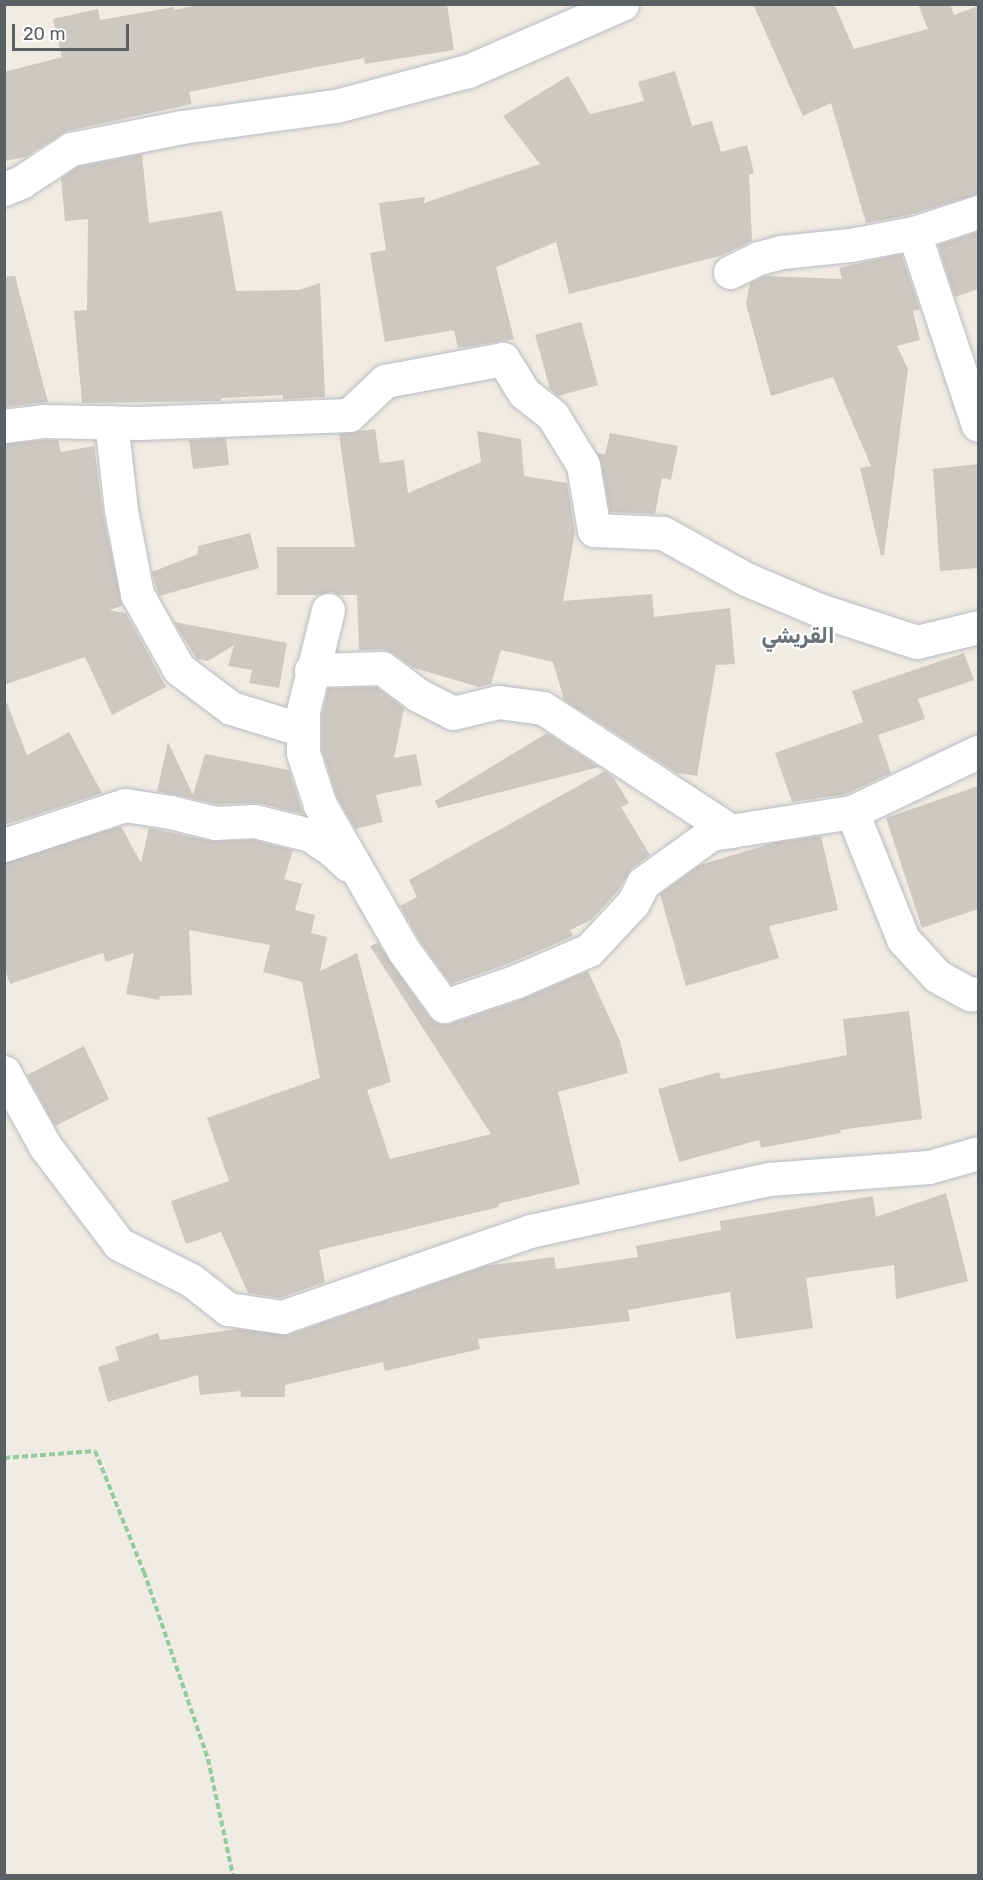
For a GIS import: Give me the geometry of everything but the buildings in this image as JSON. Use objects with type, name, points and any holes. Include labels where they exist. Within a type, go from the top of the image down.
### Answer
[{"type":"street","points":[[4,189],[21,182],[71,149],[182,127],[347,103],[468,71],[622,4]]},
{"type":"street","points":[[730,272],[759,258],[782,252],[850,245],[914,233],[978,212]]},
{"type":"street","points":[[914,233],[978,425]]},
{"type":"street","points":[[4,426],[43,421],[251,420],[349,415],[385,381],[503,359],[524,393],[553,416],[583,465],[594,531],[663,533],[767,588],[819,610],[917,642],[978,627]]},
{"type":"street","points":[[111,422],[121,510],[137,594],[179,669],[231,708],[303,730]]},
{"type":"street","points":[[328,610],[311,670],[303,711],[303,753],[320,805],[404,951],[444,1006],[518,981],[589,950],[633,903],[643,883],[711,834],[852,812],[978,752]]},
{"type":"street","points":[[311,670],[382,668],[418,694],[453,713],[498,702],[543,708],[731,831]]},
{"type":"street","points":[[4,845],[125,805],[170,812],[214,823],[254,821],[310,835],[331,849],[367,884]]},
{"type":"street","points":[[852,812],[903,939],[937,976],[970,994],[978,993]]},
{"type":"street","points":[[4,1072],[45,1146],[119,1244],[191,1280],[228,1310],[282,1317],[530,1231],[769,1179],[929,1167],[978,1153]]},
{"type":"path","points":[[4,1458],[95,1451],[144,1572],[208,1759],[233,1875]]},
{"type":"district","name":"القريشي","points":[[798,636]]}]
